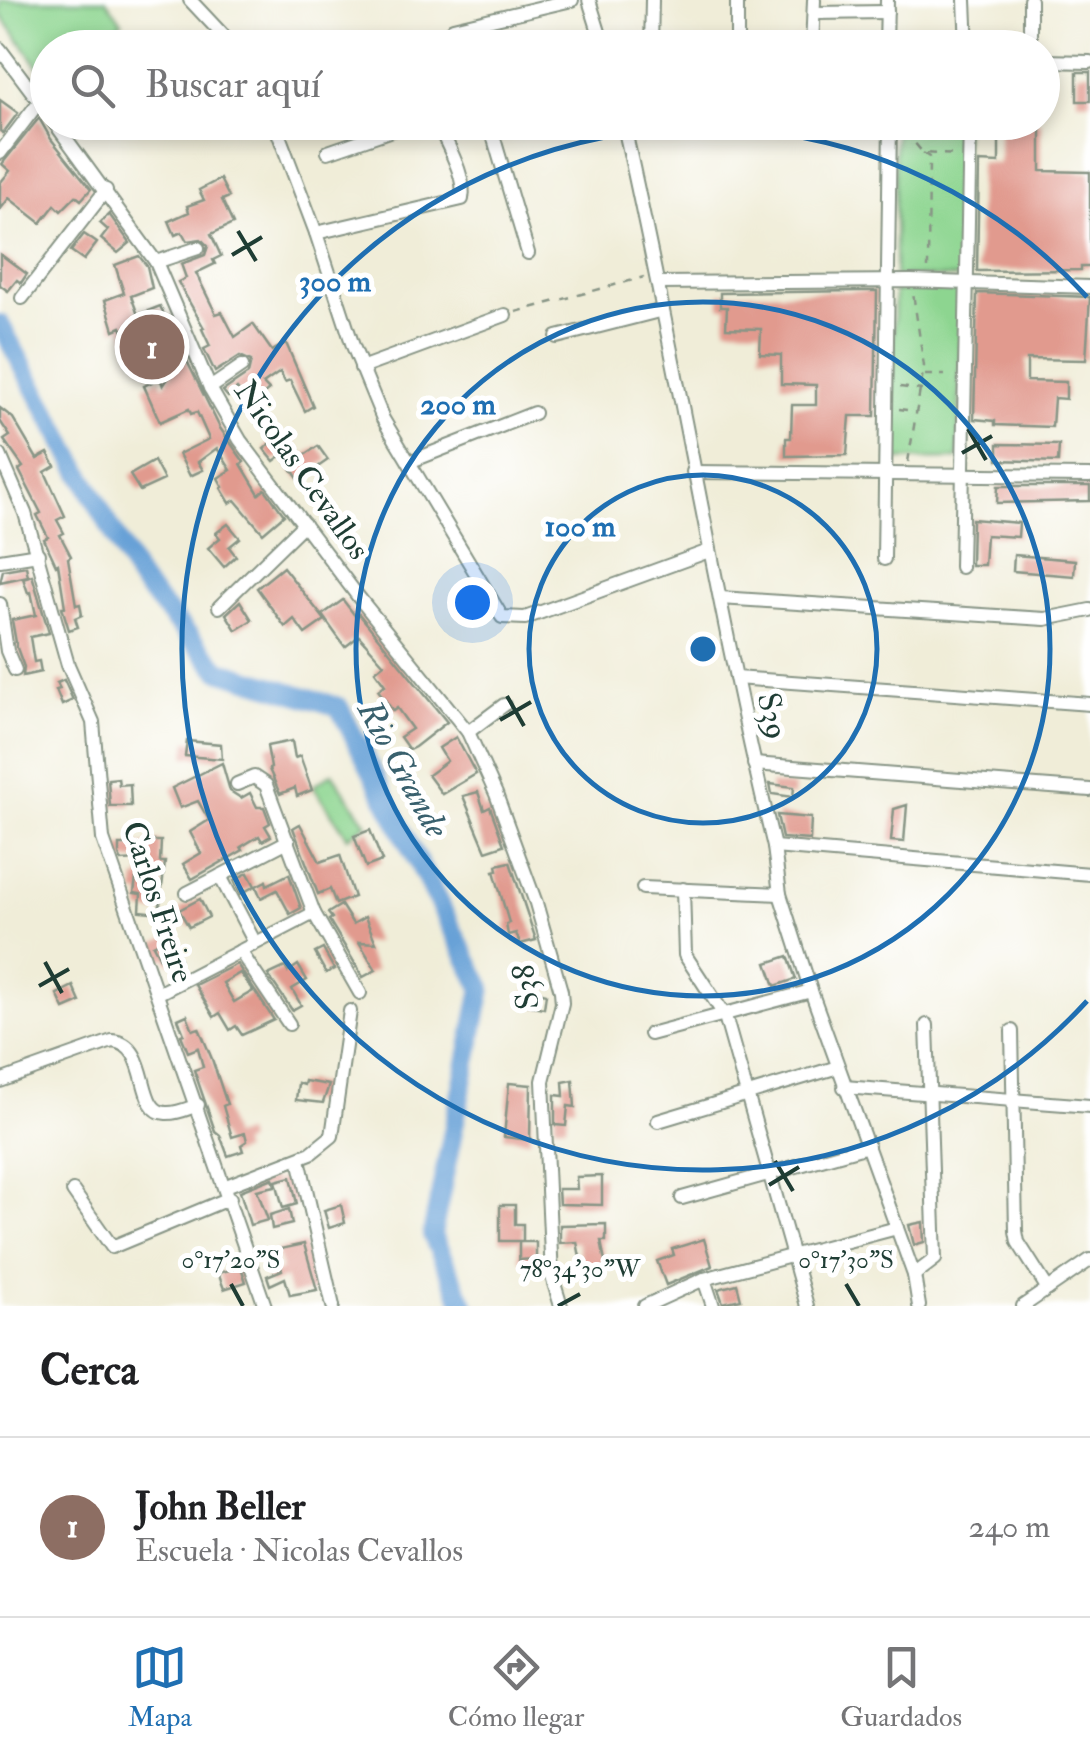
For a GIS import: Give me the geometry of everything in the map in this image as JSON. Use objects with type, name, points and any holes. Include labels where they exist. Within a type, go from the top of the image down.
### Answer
[{"type":"street","points":[[190,0],[218,30]]},
{"type":"street","points":[[453,28],[572,0]]},
{"type":"street","points":[[589,0],[598,30]]},
{"type":"street","points":[[651,30],[652,0]]},
{"type":"street","points":[[737,30],[738,0]]},
{"type":"street","points":[[964,0],[966,30]]},
{"type":"street","points":[[1030,0],[1030,30]]},
{"type":"street","points":[[814,7],[887,6]]},
{"type":"street","points":[[0,49],[30,90]]},
{"type":"street","points":[[1060,61],[1090,62]]},
{"type":"street","points":[[0,153],[30,122]]},
{"type":"street","name":"Nicolas Cevallos","points":[[68,140],[156,262],[210,388],[240,440],[468,732]]},
{"type":"street","points":[[281,140],[361,368],[383,419],[502,616],[525,618],[709,550]]},
{"type":"street","points":[[328,152],[363,140]]},
{"type":"street","points":[[316,232],[456,202],[464,196],[444,140]]},
{"type":"street","points":[[494,140],[528,253]]},
{"type":"street","name":"S39","points":[[627,140],[658,278],[709,550],[774,847],[780,894],[844,1087],[914,1275],[919,1306]]},
{"type":"street","points":[[884,560],[890,140]]},
{"type":"street","points":[[960,567],[970,140]]},
{"type":"street","points":[[22,298],[106,190]]},
{"type":"street","points":[[156,262],[198,248]]},
{"type":"street","points":[[658,278],[1090,287]]},
{"type":"street","points":[[557,337],[664,310]]},
{"type":"street","points":[[361,368],[505,315]]},
{"type":"street","points":[[210,388],[242,366]]},
{"type":"street","points":[[409,462],[534,413]]},
{"type":"street","name":"Carlos Freire","points":[[0,455],[38,554],[68,665],[93,722],[103,839],[265,1306]]},
{"type":"street","points":[[693,472],[1090,476]]},
{"type":"street","points":[[219,607],[304,524]]},
{"type":"street","points":[[0,560],[38,554]]},
{"type":"street","points":[[720,598],[1046,619],[1090,610]]},
{"type":"street","points":[[0,604],[2,632],[15,670]]},
{"type":"street","points":[[736,678],[1090,704]]},
{"type":"street","points":[[468,732],[504,705]]},
{"type":"street","name":"S38","points":[[468,732],[496,794],[536,903],[561,992],[562,1003],[542,1081],[552,1277],[562,1306]]},
{"type":"street","points":[[754,764],[1090,790]]},
{"type":"street","points":[[237,784],[248,778],[262,780],[314,913],[360,993]]},
{"type":"street","points":[[187,893],[288,841]]},
{"type":"street","points":[[774,847],[1090,874]]},
{"type":"street","points":[[220,876],[255,943]]},
{"type":"street","points":[[644,888],[780,894]]},
{"type":"street","points":[[682,890],[685,955],[726,1016],[807,1306]]},
{"type":"street","points":[[159,994],[314,913]]},
{"type":"street","points":[[240,951],[289,1024]]},
{"type":"street","points":[[650,1034],[811,991]]},
{"type":"street","points":[[72,1190],[112,1247],[326,1144],[335,1129],[350,1011]]},
{"type":"street","points":[[914,1275],[935,1259],[927,1025]]},
{"type":"street","points":[[1012,1030],[1018,1242],[1048,1288]]},
{"type":"street","points":[[0,1081],[112,1042],[123,1042],[130,1047],[151,1103],[158,1110],[166,1114],[198,1106]]},
{"type":"street","points":[[658,1121],[838,1067]]},
{"type":"street","points":[[844,1087],[1090,1106]]},
{"type":"street","points":[[682,1198],[868,1146]]},
{"type":"street","points":[[298,1159],[332,1306]]},
{"type":"street","points":[[646,1306],[704,1278],[896,1228]]},
{"type":"street","points":[[1024,1306],[1090,1260]]},
{"type":"street","points":[[704,1278],[713,1306]]},
{"type":"path","points":[[910,140],[929,157],[928,282]]},
{"type":"path","points":[[924,152],[970,156]]},
{"type":"path","points":[[505,315],[658,278]]},
{"type":"path","points":[[908,474],[908,448],[923,375],[922,342],[911,281]]},
{"type":"path","points":[[923,375],[945,376]]},
{"type":"path","points":[[899,387],[922,390]]},
{"type":"path","points":[[887,408],[918,411]]},
{"type":"green space","points":[[0,0],[106,0],[122,22],[111,30],[30,30],[30,55],[0,14]]},
{"type":"green space","points":[[895,140],[964,140],[962,278],[895,276]]},
{"type":"green space","points":[[895,286],[962,290],[958,459],[890,460]]},
{"type":"green space","points":[[332,773],[367,824],[348,837],[313,786]]},
{"type":"building","points":[[1077,72],[1090,72],[1090,101],[1077,101]]},
{"type":"building","points":[[0,100],[18,113],[3,133],[0,131]]},
{"type":"building","points":[[30,129],[30,140],[52,140],[91,189],[81,200],[76,196],[61,211],[55,205],[41,223],[9,198],[0,210],[0,183],[10,171],[2,164]]},
{"type":"building","points":[[999,140],[1041,140],[1041,171],[1090,172],[1090,267],[977,271],[979,162],[999,163]]},
{"type":"building","points":[[220,179],[229,197],[222,200],[233,224],[211,234],[221,256],[213,260],[215,264],[196,273],[216,314],[222,312],[235,337],[253,324],[272,351],[286,343],[313,406],[305,411],[290,380],[285,382],[280,372],[263,384],[269,390],[251,405],[237,389],[228,397],[223,391],[248,374],[251,361],[240,356],[215,372],[204,349],[210,346],[204,328],[178,282],[186,278],[181,264],[205,255],[208,246],[201,239],[187,241],[182,232],[175,235],[169,221],[189,212],[187,206],[204,200],[199,190]]},
{"type":"building","points":[[109,214],[130,243],[118,253],[101,239],[108,230],[100,223]]},
{"type":"building","points":[[84,234],[97,243],[84,260],[71,251]]},
{"type":"building","points":[[0,254],[27,274],[8,291],[0,285]]},
{"type":"building","points":[[139,256],[147,266],[152,288],[131,296],[138,315],[160,306],[167,321],[152,327],[157,339],[131,350],[121,327],[114,330],[105,300],[124,293],[115,265]]},
{"type":"building","points":[[877,291],[875,416],[850,416],[847,455],[786,456],[792,405],[816,405],[816,385],[781,384],[781,355],[760,354],[761,329],[726,328],[727,307],[720,307],[720,293]]},
{"type":"building","points":[[977,293],[1090,297],[1086,360],[1027,359],[1027,381],[1066,382],[1066,399],[1054,398],[1052,427],[995,425],[995,421],[974,419]]},
{"type":"building","points":[[185,357],[259,494],[265,489],[284,515],[263,533],[235,500],[230,503],[221,488],[218,478],[231,470],[217,448],[198,462],[203,470],[190,476],[179,454],[209,439],[197,412],[191,414],[189,409],[160,422],[144,386],[160,378],[163,386],[177,365],[175,362]]},
{"type":"building","points":[[0,408],[13,418],[37,459],[48,453],[55,466],[45,472],[65,516],[57,520],[71,556],[68,558],[76,605],[80,604],[82,615],[75,618],[78,627],[69,630],[62,607],[58,564],[44,539],[48,537],[37,515],[41,513],[19,470],[23,467],[4,440],[10,436],[0,421]]},
{"type":"building","points":[[282,434],[303,456],[318,446],[328,460],[299,480],[282,455],[274,461],[264,449]]},
{"type":"building","points":[[998,444],[1059,445],[1058,462],[998,460]]},
{"type":"building","points":[[154,461],[164,480],[140,491],[130,475]]},
{"type":"building","points":[[998,486],[1090,486],[1090,501],[997,503]]},
{"type":"building","points":[[972,519],[1019,523],[1018,537],[986,535],[984,565],[971,565]]},
{"type":"building","points":[[228,524],[240,538],[229,547],[236,556],[224,567],[208,548],[220,538],[216,533]]},
{"type":"building","points":[[1014,555],[1075,560],[1074,576],[1013,571]]},
{"type":"building","points":[[26,566],[28,576],[0,582],[3,570]]},
{"type":"building","points":[[283,567],[325,620],[305,634],[294,619],[285,627],[257,588]]},
{"type":"building","points":[[32,575],[49,633],[30,637],[34,662],[39,661],[41,672],[23,676],[12,620],[36,615],[23,578]]},
{"type":"building","points":[[343,600],[356,617],[359,614],[447,722],[409,750],[400,737],[412,729],[378,690],[385,685],[375,671],[384,664],[359,636],[345,647],[322,615]]},
{"type":"building","points":[[240,601],[252,620],[236,630],[226,614]]},
{"type":"building","points":[[64,680],[73,700],[62,705],[56,690],[60,689],[57,683]]},
{"type":"building","points":[[456,737],[476,774],[442,794],[428,775],[447,761],[439,748]]},
{"type":"building","points":[[187,741],[221,744],[222,759],[185,756]]},
{"type":"building","points":[[292,741],[295,758],[300,756],[312,790],[297,796],[295,788],[280,794],[269,769],[267,746]]},
{"type":"building","points":[[222,763],[230,791],[241,798],[250,793],[257,807],[264,807],[270,823],[265,826],[271,836],[262,841],[259,836],[241,847],[243,850],[192,879],[183,864],[201,853],[190,832],[209,820],[198,801],[180,808],[172,788]]},
{"type":"building","points":[[118,778],[119,785],[130,784],[131,806],[110,806],[108,779]]},
{"type":"building","points":[[770,784],[794,787],[793,797],[772,794]]},
{"type":"building","points":[[478,792],[484,810],[490,807],[504,845],[486,851],[463,796]]},
{"type":"building","points":[[907,805],[904,842],[891,841],[894,809]]},
{"type":"building","points":[[777,815],[811,818],[810,840],[782,838]]},
{"type":"building","points":[[300,824],[320,862],[340,855],[354,897],[336,904],[330,889],[318,894],[293,828]]},
{"type":"building","points":[[370,830],[382,861],[366,867],[354,836]]},
{"type":"building","points":[[148,841],[161,841],[160,862],[165,862],[159,913],[140,911],[141,894],[134,893],[136,878],[141,879],[141,860],[121,861],[119,854],[119,845],[148,845]]},
{"type":"building","points":[[510,862],[536,940],[520,944],[516,933],[508,935],[509,923],[494,871],[498,870],[497,865]]},
{"type":"building","points":[[248,873],[255,886],[240,894],[234,880]]},
{"type":"building","points":[[289,874],[301,908],[290,914],[277,890],[261,898],[256,886]]},
{"type":"building","points":[[200,899],[209,917],[189,927],[179,910]]},
{"type":"building","points":[[341,905],[353,924],[365,917],[376,943],[359,942],[376,970],[363,977],[329,920],[332,918],[328,913]]},
{"type":"building","points":[[169,937],[180,959],[169,964],[166,958],[161,960],[153,945]]},
{"type":"building","points":[[323,949],[334,969],[326,973],[315,953]]},
{"type":"building","points":[[788,956],[796,979],[775,986],[767,963]]},
{"type":"building","points":[[237,964],[274,1020],[242,1035],[236,1026],[230,1030],[220,1013],[214,1017],[195,985]],"holes":[[[240,973],[253,991],[234,1002],[223,983]]]},
{"type":"building","points":[[298,965],[307,980],[292,989],[301,1005],[292,1010],[268,975],[285,967],[288,972]]},
{"type":"building","points":[[73,986],[80,1002],[64,1009],[57,994]]},
{"type":"building","points":[[527,989],[546,994],[544,1008],[526,1005]]},
{"type":"building","points":[[187,1015],[193,1030],[199,1028],[212,1059],[227,1104],[223,1106],[232,1137],[245,1133],[243,1151],[228,1156],[215,1131],[194,1070],[203,1067],[198,1048],[188,1052],[181,1035],[184,1034],[178,1019]]},
{"type":"building","points":[[573,1080],[575,1107],[568,1106],[566,1126],[555,1125],[555,1095],[564,1096],[563,1082]]},
{"type":"building","points":[[305,1081],[329,1085],[323,1103],[296,1100],[298,1083],[304,1085]]},
{"type":"building","points":[[509,1083],[531,1085],[530,1140],[504,1137]]},
{"type":"building","points":[[602,1176],[602,1205],[559,1204],[558,1189],[577,1189],[576,1177]]},
{"type":"building","points":[[291,1177],[297,1204],[283,1208],[276,1181]]},
{"type":"building","points":[[273,1178],[275,1186],[257,1190],[268,1220],[250,1225],[240,1191]]},
{"type":"building","points":[[341,1205],[345,1223],[329,1228],[324,1210]]},
{"type":"building","points":[[500,1205],[515,1205],[515,1224],[523,1224],[523,1241],[500,1241]]},
{"type":"building","points":[[289,1209],[292,1224],[272,1229],[270,1215]]},
{"type":"building","points":[[923,1222],[924,1242],[914,1245],[909,1225]]},
{"type":"building","points":[[606,1224],[606,1241],[601,1241],[606,1267],[583,1272],[577,1242],[560,1243],[560,1225]]},
{"type":"building","points":[[704,1239],[712,1266],[666,1285],[657,1261],[674,1255],[672,1249]]},
{"type":"building","points":[[519,1242],[536,1242],[536,1259],[519,1260]]},
{"type":"building","points":[[304,1244],[317,1290],[290,1295],[285,1278],[270,1285],[267,1276],[282,1270],[276,1250]]},
{"type":"building","points":[[241,1267],[246,1282],[224,1289],[218,1273]]},
{"type":"building","points":[[737,1284],[741,1299],[723,1303],[718,1289]]},
{"type":"waterway","name":"Rio Grande","points":[[0,324],[139,580],[219,670],[339,707],[482,988],[432,1235],[465,1306]]},
{"type":"place","name":"John Beller","points":[[152,347]]}]
